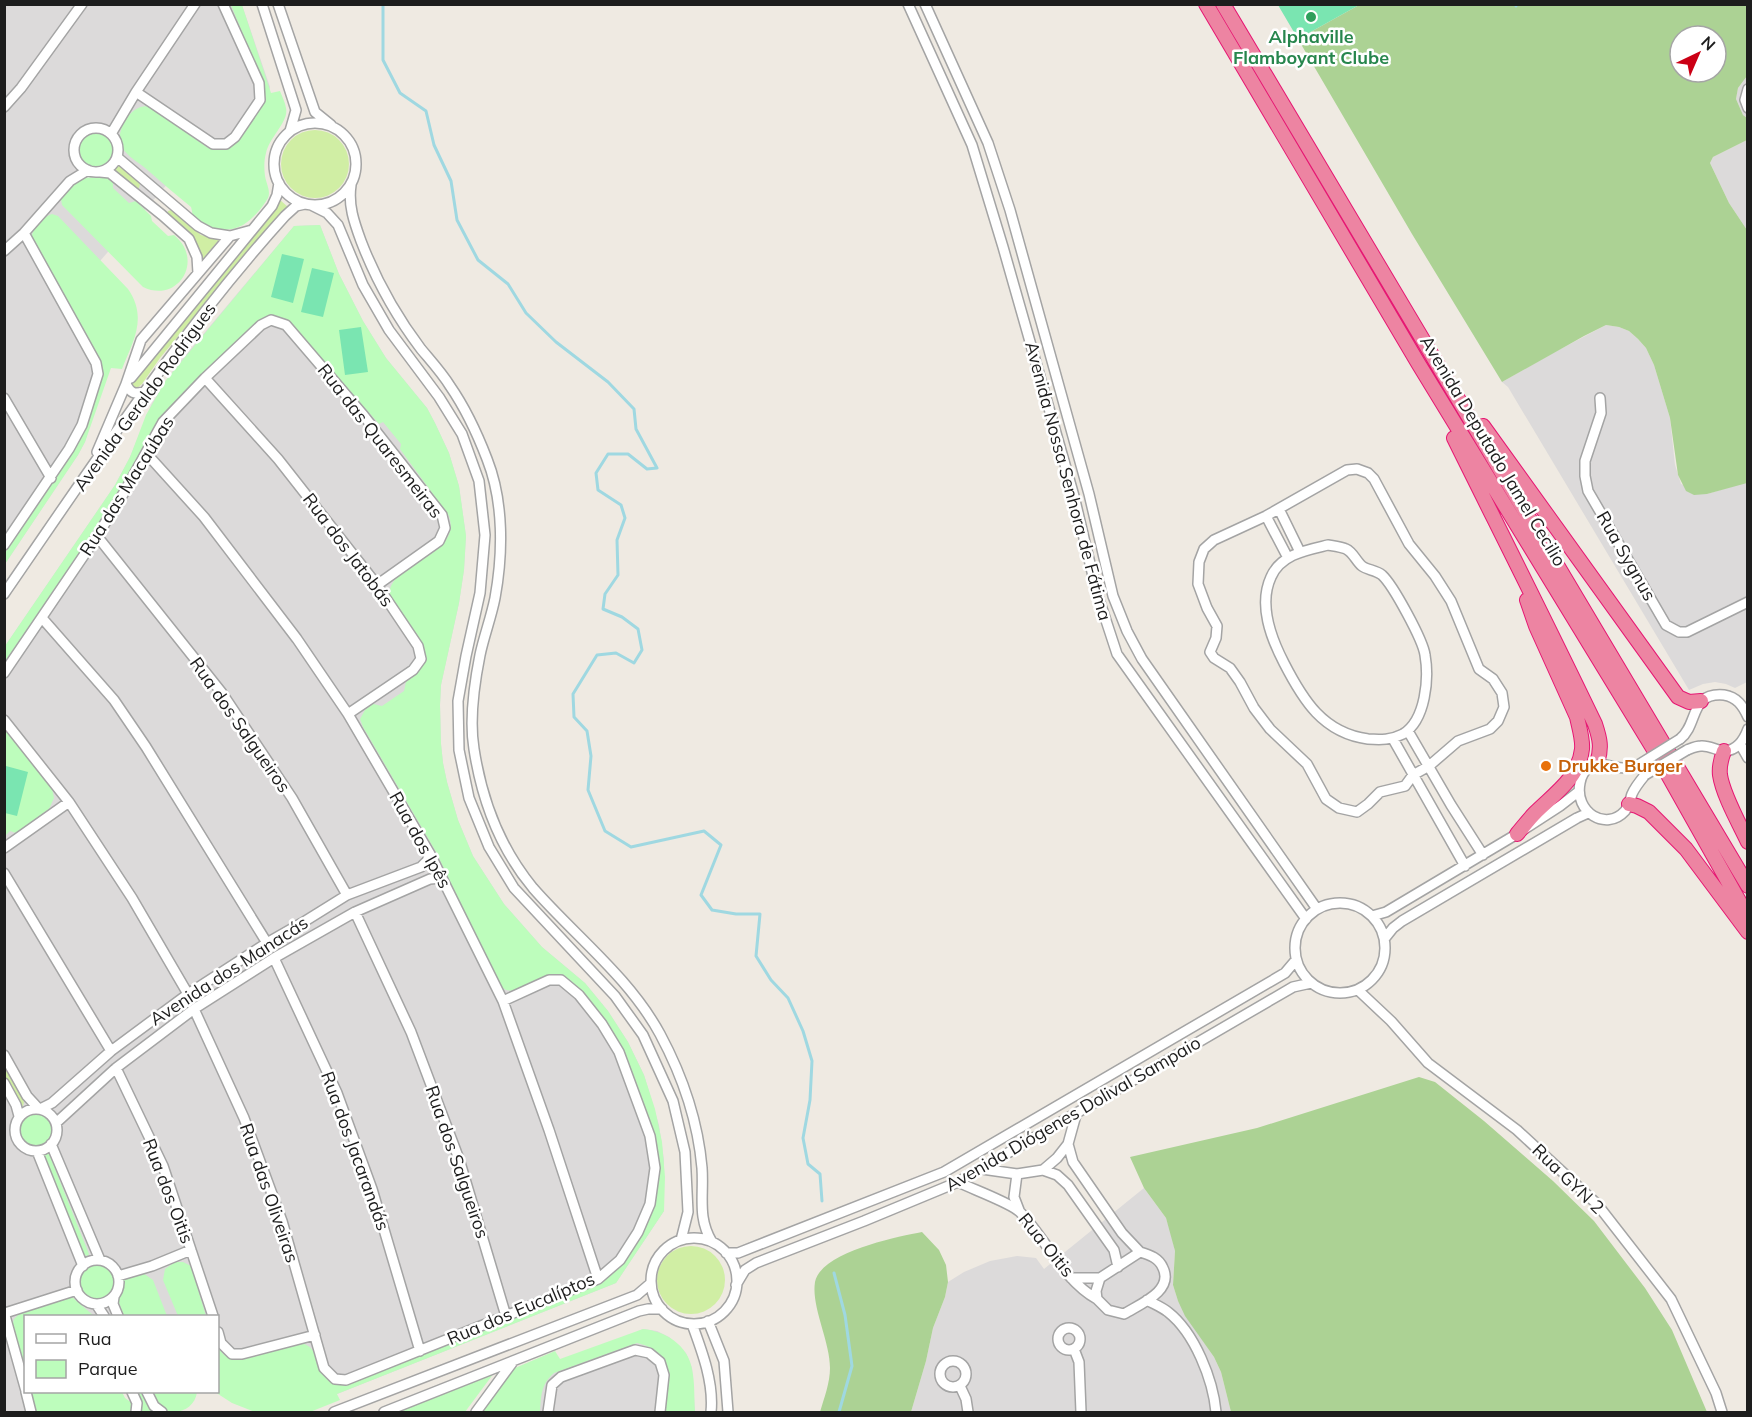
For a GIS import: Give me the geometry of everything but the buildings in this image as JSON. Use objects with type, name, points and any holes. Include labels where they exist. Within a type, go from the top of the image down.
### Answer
[{"type":"highway","name":"Avenida Deputado Jamel Cecilio","points":[[1206,4],[1418,363],[1653,748],[1748,917]]},
{"type":"highway","name":"Avenida Deputado Jamel Cecilio","points":[[1223,4],[1748,886]]},
{"type":"highway","points":[[1431,356],[1678,697],[1689,702],[1701,701]]},
{"type":"highway","points":[[1418,363],[1595,724],[1601,740],[1601,751],[1597,764]]},
{"type":"highway","points":[[1517,566],[1536,627],[1576,717],[1581,732],[1582,749],[1577,766],[1564,787],[1536,812],[1517,834]]},
{"type":"highway","points":[[1724,751],[1720,764],[1722,785],[1748,842]]},
{"type":"highway","points":[[1629,804],[1649,812],[1679,842],[1748,932]]},
{"type":"street","points":[[4,106],[21,88],[81,4]]},
{"type":"street","points":[[111,134],[195,4]]},
{"type":"street","points":[[136,92],[213,144],[226,144],[235,137],[260,100],[259,83],[223,4]]},
{"type":"street","points":[[262,4],[296,110],[290,131]]},
{"type":"street","points":[[278,4],[315,112],[344,134],[352,145],[356,158],[356,172],[349,200],[353,221],[370,265],[394,310],[450,385],[473,423],[489,463],[499,504],[500,555],[495,599],[480,655],[473,705],[473,746],[482,789],[495,828],[511,857],[533,887],[638,1001],[659,1033],[679,1076],[692,1113],[702,1167],[703,1223],[712,1242]]},
{"type":"street","name":"Avenida Nossa Senhora de Fátima","points":[[908,4],[972,145],[1074,496],[1097,593],[1117,654],[1306,919]]},
{"type":"street","name":"Avenida Nossa Senhora de Fátima","points":[[925,4],[988,143],[1010,210],[1089,494],[1113,596],[1126,631],[1142,659],[1317,909]]},
{"type":"street","points":[[1748,89],[1745,100],[1748,108]]},
{"type":"street","points":[[332,126],[310,123],[290,131],[280,141],[275,155],[274,169],[279,183],[294,200],[327,213],[338,225],[363,285],[389,330],[440,397],[462,434],[479,482],[485,535],[480,593],[458,701],[459,750],[469,798],[489,847],[514,888],[615,996],[643,1035],[673,1101],[685,1152],[688,1212],[681,1240]]},
{"type":"street","points":[[100,172],[111,166],[117,156],[117,144],[111,134],[98,128],[84,131],[75,141],[76,159],[83,168],[88,170],[100,172],[110,173],[189,239],[197,257],[198,273]]},
{"type":"street","points":[[117,156],[198,226],[211,232],[230,236],[252,230]]},
{"type":"street","points":[[70,181],[76,159]]},
{"type":"street","points":[[4,251],[24,233],[70,181],[88,170]]},
{"type":"street","points":[[137,195],[147,183]]},
{"type":"street","name":"Avenida Geraldo Rodrigues","points":[[126,384],[272,206],[279,183]]},
{"type":"street","points":[[308,205],[323,205],[334,201],[351,185]]},
{"type":"street","points":[[162,215],[165,207],[171,203]]},
{"type":"street","name":"Avenida Geraldo Rodrigues","points":[[71,498],[145,392],[198,322],[273,230],[296,206],[308,205]]},
{"type":"street","points":[[4,545],[69,449],[82,425],[98,374],[96,363],[24,233]]},
{"type":"street","name":"Avenida Geraldo Rodrigues","points":[[71,498],[101,445],[141,340],[230,236]]},
{"type":"street","points":[[1017,297],[1032,293]]},
{"type":"street","name":"Rua das Macaúbas","points":[[4,673],[97,536],[163,422],[261,325],[271,320]]},
{"type":"street","name":"Rua das Quaresmeiras","points":[[271,320],[286,325],[364,416],[442,515],[445,528],[439,541],[377,585]]},
{"type":"street","name":"Rua dos Jatobás","points":[[205,378],[278,459],[377,585],[418,646],[420,659],[413,670],[348,714]]},
{"type":"street","points":[[126,384],[132,393],[145,392]]},
{"type":"street","points":[[4,398],[51,478]]},
{"type":"street","name":"Rua Sygnus","points":[[1600,398],[1601,413],[1586,461],[1585,476],[1588,491],[1666,625],[1679,632],[1687,632],[1743,608],[1748,602]]},
{"type":"street","name":"Rua dos Ipês","points":[[146,453],[204,517],[297,639],[348,714],[430,854],[503,1001],[549,1130],[598,1279]]},
{"type":"street","points":[[1357,469],[1368,473],[1374,479],[1409,544],[1435,576],[1451,601],[1479,669],[1493,679],[1503,693],[1504,707],[1498,721],[1490,729],[1458,741],[1429,766],[1413,775],[1404,786],[1380,792],[1357,812],[1339,808],[1326,799],[1307,764],[1270,729],[1254,708],[1230,668],[1214,658],[1210,652],[1216,639],[1217,626],[1198,584],[1199,562],[1204,549],[1214,540],[1266,516],[1347,470],[1357,469]]},
{"type":"street","points":[[4,594],[71,498]]},
{"type":"street","points":[[1278,509],[1300,552]]},
{"type":"street","points":[[1266,516],[1288,558]]},
{"type":"street","name":"Rua dos Salgueiros","points":[[97,536],[222,693],[292,798],[347,895]]},
{"type":"street","points":[[1328,545],[1347,549],[1363,567],[1383,576],[1404,607],[1425,653],[1426,675],[1425,699],[1408,731],[1393,739],[1352,737],[1329,724],[1314,711],[1299,692],[1275,646],[1267,620],[1264,598],[1271,575],[1288,558],[1300,552],[1328,545]]},
{"type":"street","points":[[42,618],[114,700],[146,747],[267,943]]},
{"type":"street","points":[[1748,717],[1744,708],[1736,700],[1727,696],[1717,695],[1701,701],[1692,718],[1690,729],[1680,739],[1638,765],[1626,768],[1597,764],[1588,768],[1581,776],[1578,792],[1582,806],[1588,813],[1603,819],[1616,818],[1625,811],[1644,775],[1687,750],[1701,746],[1724,751],[1740,744],[1748,729]]},
{"type":"street","points":[[1736,700],[1748,695]]},
{"type":"street","points":[[4,720],[69,802],[132,898],[188,994]]},
{"type":"street","points":[[1408,731],[1483,855]]},
{"type":"street","points":[[1393,739],[1465,866]]},
{"type":"street","points":[[1188,753],[1201,744]]},
{"type":"street","points":[[1740,744],[1748,758]]},
{"type":"street","points":[[1372,915],[1386,912],[1465,866],[1560,806],[1578,792]]},
{"type":"street","points":[[4,848],[69,802]]},
{"type":"street","points":[[1436,813],[1451,805]]},
{"type":"street","points":[[1385,938],[1402,921],[1588,813]]},
{"type":"street","name":"Avenida dos Manacás","points":[[40,1109],[52,1104],[111,1051],[188,994],[347,895],[421,867],[430,854]]},
{"type":"street","points":[[4,873],[111,1051]]},
{"type":"street","name":"Avenida dos Manacás","points":[[56,1123],[116,1068],[194,1009],[274,958],[355,912],[430,879],[442,878]]},
{"type":"street","points":[[1345,903],[1359,907],[1372,915],[1385,938],[1386,954],[1381,969],[1371,982],[1346,994],[1322,990],[1311,983],[1302,973],[1296,960],[1295,945],[1298,931],[1306,919],[1317,909],[1331,904],[1345,903]]},
{"type":"street","name":"Rua dos Salgueiros","points":[[355,912],[411,1032],[459,1159],[506,1316]]},
{"type":"street","points":[[302,923],[309,929],[311,937]]},
{"type":"street","name":"Rua dos Jacarandás","points":[[274,958],[337,1093],[372,1189],[420,1350]]},
{"type":"street","name":"Avenida Diógenes Dolival Sampaio","points":[[726,1253],[738,1253],[944,1172],[1285,973],[1296,960]]},
{"type":"street","points":[[226,970],[228,978],[234,984]]},
{"type":"street","name":"Rua dos Eucalíptos","points":[[335,1379],[346,1380],[598,1279],[620,1260],[638,1232],[650,1204],[655,1168],[650,1136],[619,1052],[602,1024],[579,995],[561,980],[549,980],[503,1001]]},
{"type":"street","name":"Avenida Diógenes Dolival Sampaio","points":[[736,1285],[745,1270],[756,1263],[958,1182],[1293,987],[1311,983]]},
{"type":"street","name":"Rua GYN 2","points":[[1358,990],[1391,1021],[1428,1063],[1517,1130],[1597,1204],[1671,1299],[1716,1393],[1722,1413]]},
{"type":"street","name":"Rua das Oliveiras","points":[[194,1009],[244,1118],[282,1221],[324,1368],[335,1379]]},
{"type":"street","points":[[144,1026],[152,1031],[153,1040]]},
{"type":"street","points":[[4,1055],[27,1096],[40,1109],[47,1112],[56,1123],[56,1134],[51,1144],[37,1151],[24,1147],[15,1136],[16,1122],[19,1116],[29,1109],[40,1109]]},
{"type":"street","name":"Rua dos Oitis","points":[[116,1068],[162,1166],[212,1315]]},
{"type":"street","points":[[4,1083],[16,1105],[19,1116]]},
{"type":"street","points":[[1043,1170],[1068,1144],[1076,1114]]},
{"type":"street","points":[[51,1144],[100,1260]]},
{"type":"street","points":[[1068,1144],[1072,1162],[1122,1233],[1140,1252],[1151,1255],[1161,1262],[1166,1274],[1165,1284],[1160,1290],[1124,1314],[1108,1310],[1097,1299],[1096,1291],[1100,1278]]},
{"type":"street","points":[[37,1151],[83,1266]]},
{"type":"street","points":[[982,1169],[1017,1174],[1043,1170],[1057,1175],[1068,1185],[1114,1250],[1118,1267]]},
{"type":"street","points":[[1017,1174],[1014,1197],[1019,1210]]},
{"type":"street","name":"Rua Oitis","points":[[958,1182],[1019,1210],[1071,1278],[1084,1292],[1097,1299]]},
{"type":"street","points":[[1077,1197],[1090,1187]]},
{"type":"street","points":[[700,1238],[712,1242],[726,1253],[732,1263],[736,1274],[734,1297],[719,1316],[708,1321],[693,1324],[670,1317],[654,1297],[651,1283],[652,1271],[657,1259],[664,1249],[681,1240],[700,1238]]},
{"type":"street","points":[[118,1276],[152,1266],[191,1250]]},
{"type":"street","points":[[1071,1278],[1100,1278],[1140,1252]]},
{"type":"street","points":[[114,1297],[103,1304],[84,1300],[77,1290],[76,1277],[83,1266],[88,1262],[100,1260],[111,1265],[118,1276],[119,1283],[113,1304],[117,1315]]},
{"type":"street","points":[[333,1413],[637,1295],[651,1283]]},
{"type":"street","points":[[24,1384],[5,1313],[77,1290]]},
{"type":"street","points":[[1160,1290],[1169,1312],[1185,1331],[1203,1363],[1214,1395],[1216,1413]]},
{"type":"street","points":[[1147,1300],[1169,1312]]},
{"type":"street","points":[[96,1304],[103,1315]]},
{"type":"street","points":[[384,1413],[639,1311],[662,1309]]},
{"type":"street","points":[[708,1321],[724,1361],[728,1413]]},
{"type":"street","points":[[693,1324],[709,1380],[711,1413]]},
{"type":"street","points":[[219,1336],[221,1343],[232,1354],[242,1354],[315,1335]]},
{"type":"street","points":[[1074,1349],[1079,1362],[1081,1413]]},
{"type":"street","points":[[548,1413],[552,1385],[561,1377],[635,1350],[649,1353],[660,1362],[664,1375],[660,1413]]},
{"type":"street","points":[[476,1413],[513,1362]]},
{"type":"street","points":[[960,1386],[966,1399],[968,1413]]},
{"type":"street","points":[[26,1393],[31,1413]]},
{"type":"street","points":[[132,1393],[137,1403],[136,1413]]},
{"type":"street","points":[[148,1393],[154,1406],[162,1413]]},
{"type":"shaded area","points":[[5,5],[242,5],[270,87],[250,150],[191,157],[93,269],[112,352],[85,442],[5,564]]},
{"type":"shaded area","points":[[1747,76],[1747,118],[1743,115],[1736,99],[1738,88]]},
{"type":"shaded area","points":[[1747,140],[1747,230],[1729,203],[1710,163],[1713,157]]},
{"type":"shaded area","points":[[320,225],[339,274],[363,321],[386,358],[427,408],[449,453],[459,486],[466,536],[459,603],[441,685],[441,744],[447,782],[458,820],[473,856],[504,904],[542,947],[585,983],[608,1011],[628,1042],[644,1075],[659,1125],[664,1160],[664,1211],[616,1283],[337,1394],[219,1364],[219,1315],[24,1315],[24,1393],[27,1393],[51,1412],[5,1412],[5,646],[115,485],[130,457],[152,403],[174,369],[294,226]]},
{"type":"shaded area","points":[[1606,325],[1629,331],[1646,348],[1654,365],[1670,418],[1675,465],[1681,484],[1707,494],[1747,482],[1747,682],[1735,688],[1715,682],[1689,690],[1508,387],[1502,382]]},
{"type":"shaded area","points":[[1144,1188],[1166,1218],[1175,1251],[1173,1285],[1178,1301],[1214,1357],[1221,1372],[1231,1412],[911,1412],[933,1328],[948,1282],[990,1261],[1017,1256],[1036,1258],[1044,1269]]},
{"type":"shaded area","points":[[643,1329],[657,1331],[669,1337],[686,1353],[692,1368],[695,1412],[509,1412],[531,1380]]},
{"type":"green space","points":[[231,5],[242,5],[271,93],[280,91],[286,113],[265,156],[264,170],[269,190],[268,198],[246,223],[237,228],[216,230],[197,221],[191,207],[125,152],[120,142],[120,135],[131,113],[143,106],[150,107],[208,148],[220,150],[234,144],[261,105],[262,82]]},
{"type":"green space","name":"Alphaville Flamboyant Clube","points":[[1278,5],[1359,5],[1298,39]]},
{"type":"green space","points":[[1359,5],[1747,5],[1747,76],[1738,88],[1736,99],[1743,115],[1747,118],[1747,140],[1713,157],[1710,163],[1729,203],[1747,230],[1747,483],[1707,494],[1694,495],[1686,491],[1678,475],[1670,418],[1654,365],[1646,348],[1629,331],[1606,325],[1502,382],[1298,39]]},
{"type":"green space","points":[[308,130],[322,130],[334,135],[344,145],[349,164],[344,183],[334,193],[322,198],[308,198],[296,193],[286,183],[281,171],[281,157],[286,145],[296,135]]},
{"type":"green space","points":[[96,133],[108,138],[113,150],[108,162],[96,167],[84,162],[79,150],[84,138]]},
{"type":"green space","points":[[119,166],[140,184],[139,188],[137,189],[115,171],[115,167]]},
{"type":"green space","points":[[101,177],[113,183],[113,188],[129,203],[136,201],[168,236],[174,235],[183,245],[187,256],[187,267],[183,277],[176,285],[167,290],[156,291],[143,287],[62,205],[61,199],[75,181],[81,178]]},
{"type":"green space","points":[[279,199],[288,207],[282,211],[160,358],[142,384],[137,388],[133,386],[131,382]]},
{"type":"green space","points":[[171,210],[201,235],[219,240],[201,261],[167,214]]},
{"type":"green space","points":[[52,214],[58,216],[128,289],[137,310],[137,329],[122,369],[111,368],[85,442],[78,455],[5,564],[5,553],[74,447],[95,401],[101,378],[32,239],[33,231],[38,224]]},
{"type":"green space","points":[[320,225],[339,274],[363,321],[386,358],[427,408],[449,453],[459,486],[466,536],[459,603],[441,685],[441,744],[447,782],[458,820],[473,856],[504,904],[542,947],[585,983],[608,1011],[628,1042],[644,1075],[655,1109],[662,1142],[665,1177],[664,1211],[616,1283],[337,1394],[340,1400],[310,1412],[255,1412],[232,1403],[217,1393],[219,1393],[219,1349],[224,1355],[234,1359],[301,1343],[312,1350],[322,1373],[334,1383],[598,1283],[618,1268],[641,1233],[658,1167],[623,1051],[606,1021],[576,986],[566,979],[549,976],[514,991],[500,986],[436,852],[363,727],[360,719],[365,710],[373,704],[382,706],[404,691],[406,682],[422,666],[423,663],[390,596],[392,585],[399,576],[435,551],[445,541],[450,530],[449,516],[400,449],[401,444],[383,422],[379,424],[288,320],[273,316],[261,320],[180,396],[162,416],[114,502],[5,663],[5,646],[115,485],[130,457],[146,415],[166,380],[294,226]]},
{"type":"green space","points":[[282,254],[304,259],[293,303],[271,297]]},
{"type":"green space","points":[[312,268],[334,273],[323,317],[301,312]]},
{"type":"green space","points":[[361,327],[368,372],[345,375],[339,330]]},
{"type":"green space","points":[[4,727],[52,788],[54,798],[49,809],[16,833],[10,831],[5,836]]},
{"type":"green space","points":[[6,766],[28,772],[17,816],[5,813],[4,772]]},
{"type":"green space","points":[[4,1064],[24,1102],[23,1106],[20,1105],[5,1075]]},
{"type":"green space","points":[[1419,1077],[1435,1082],[1484,1121],[1553,1181],[1594,1221],[1645,1288],[1672,1330],[1707,1412],[1231,1412],[1221,1372],[1214,1357],[1185,1316],[1178,1301],[1173,1285],[1175,1251],[1166,1218],[1144,1188],[1130,1157],[1257,1128]]},
{"type":"green space","points":[[36,1114],[48,1118],[52,1130],[48,1142],[36,1146],[24,1142],[20,1130],[24,1118]]},
{"type":"green space","points":[[45,1153],[49,1154],[88,1256],[84,1255],[44,1156]]},
{"type":"green space","points":[[922,1232],[939,1250],[946,1265],[948,1282],[933,1328],[911,1412],[820,1412],[828,1385],[830,1368],[814,1292],[820,1271],[845,1254],[878,1242]]},
{"type":"green space","points":[[691,1246],[704,1249],[715,1256],[722,1267],[725,1280],[722,1293],[715,1304],[704,1311],[691,1314],[678,1311],[667,1304],[660,1293],[657,1280],[660,1267],[667,1256],[678,1249]]},
{"type":"green space","points":[[175,1262],[183,1262],[191,1266],[206,1315],[178,1315],[163,1280],[165,1269]]},
{"type":"green space","points":[[97,1265],[109,1270],[114,1282],[109,1294],[97,1299],[85,1294],[80,1282],[85,1270]]},
{"type":"green space","points":[[143,1273],[153,1280],[167,1315],[124,1315],[118,1300],[123,1288],[123,1277]]},
{"type":"green space","points":[[72,1297],[93,1315],[24,1315],[24,1371],[12,1327],[14,1319],[20,1313]]},
{"type":"green space","points":[[643,1329],[667,1336],[681,1346],[686,1353],[693,1374],[695,1412],[665,1412],[668,1379],[664,1361],[650,1347],[637,1343],[554,1373],[544,1386],[540,1412],[482,1412],[515,1368],[555,1351],[560,1359]]},
{"type":"green space","points":[[494,1373],[465,1412],[395,1412]]},
{"type":"green space","points":[[30,1393],[122,1393],[132,1403],[132,1412],[36,1412]]},
{"type":"green space","points":[[135,1393],[144,1393],[154,1412],[141,1412]]},
{"type":"green space","points":[[152,1393],[197,1393],[193,1403],[179,1411],[167,1411],[156,1401]]},
{"type":"waterway","points":[[383,4],[383,60],[400,93],[426,111],[434,145],[451,181],[457,220],[478,260],[508,284],[526,313],[556,342],[608,382],[634,409],[636,429],[657,468],[647,469],[628,454],[608,454],[596,473],[598,490],[621,505],[625,518],[617,540],[618,575],[605,594],[603,609],[622,617],[638,629],[642,650],[634,663],[616,653],[597,655],[573,694],[574,717],[587,731],[591,756],[588,790],[605,831],[631,847],[704,831],[721,845],[701,895],[712,910],[736,914],[760,914],[756,956],[771,980],[788,998],[803,1031],[812,1061],[810,1100],[803,1138],[808,1164],[820,1174],[822,1201]]},
{"type":"waterway","points":[[834,1273],[845,1315],[852,1366],[839,1412]]},
{"type":"place","name":"Alphaville Flamboyant Clube","points":[[1311,17]]},
{"type":"place","name":"Drukke Burger","points":[[1546,766]]}]
